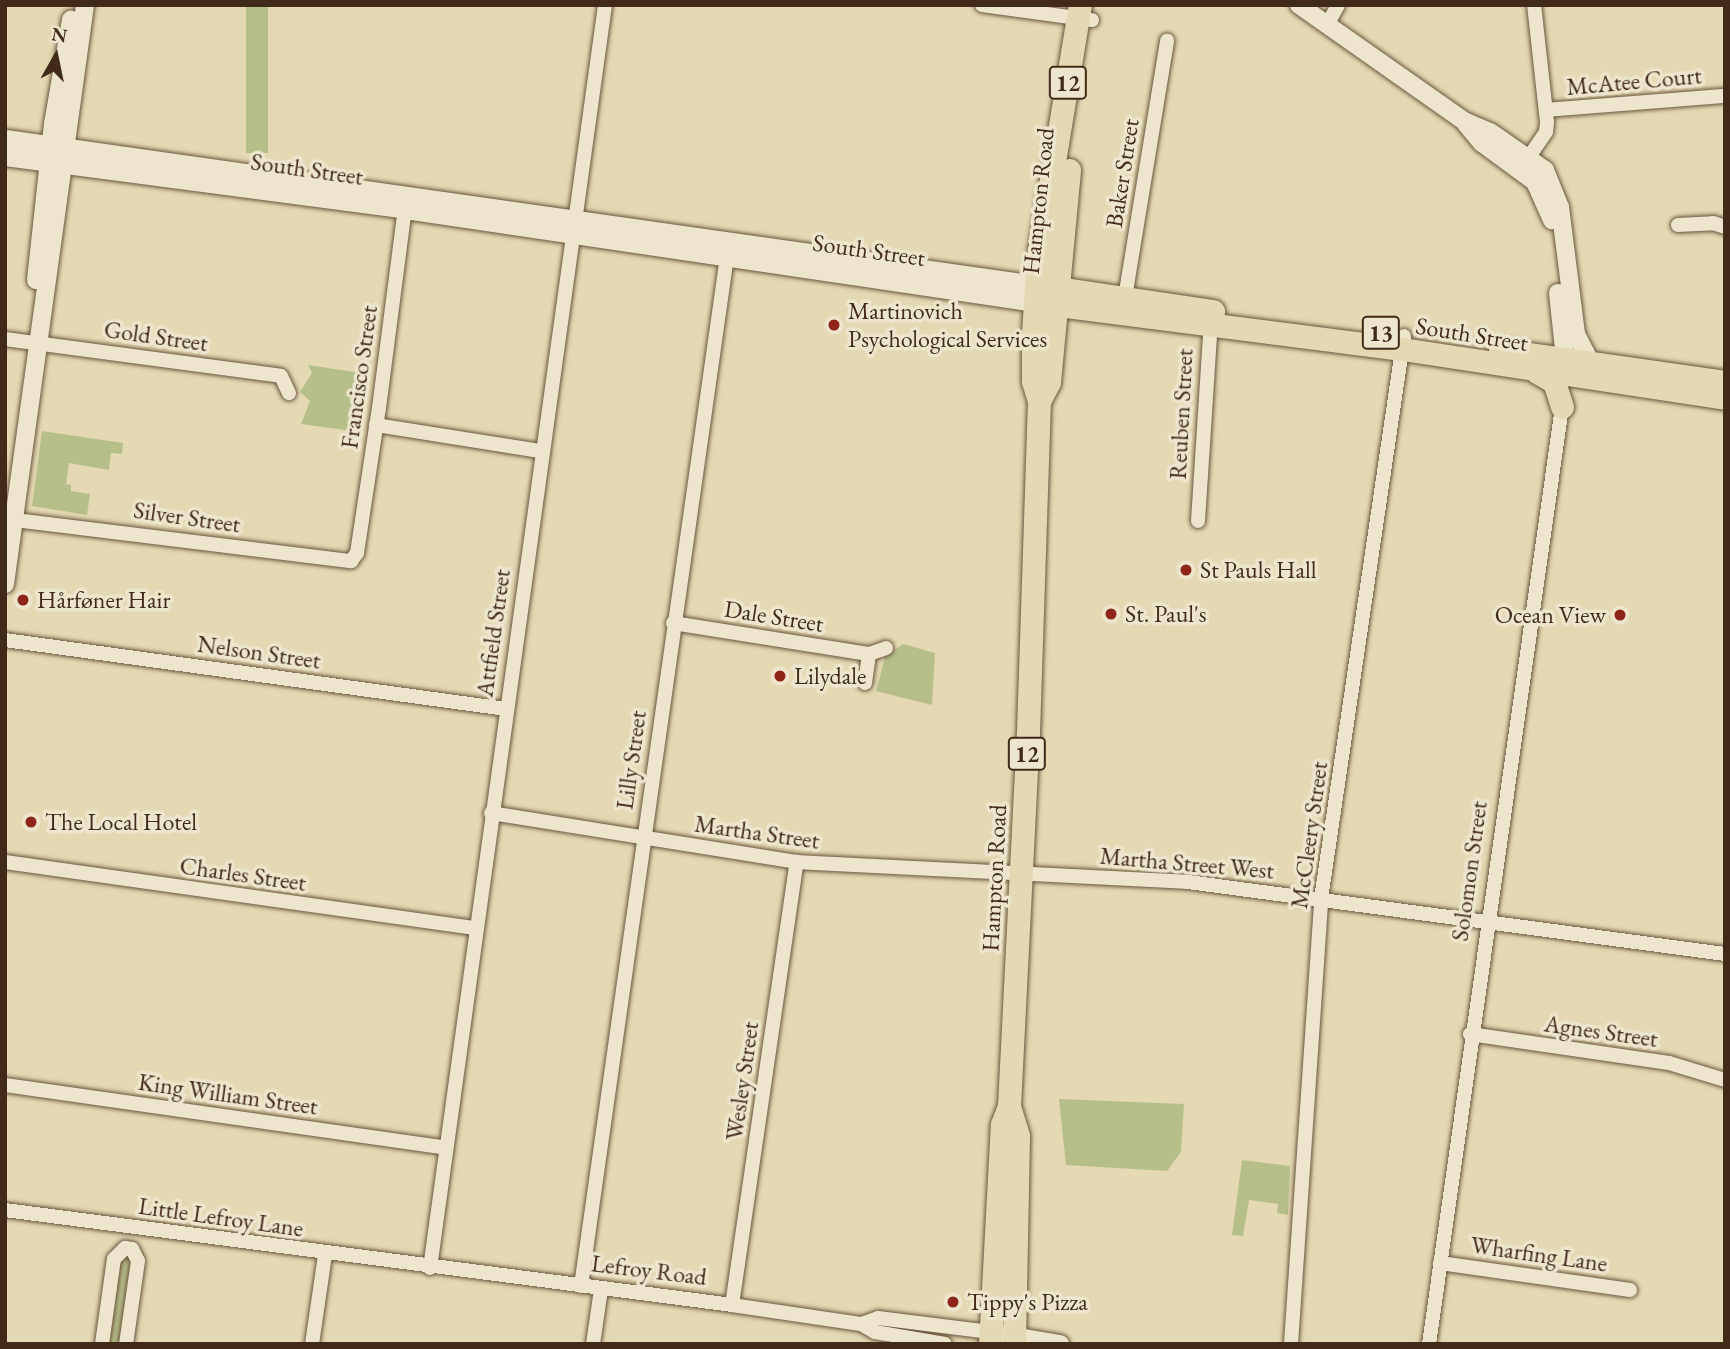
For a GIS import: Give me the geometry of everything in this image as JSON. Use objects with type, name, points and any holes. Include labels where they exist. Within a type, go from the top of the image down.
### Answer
[{"type":"main road","name":"Hampton Road","points":[[990,1338],[1002,1124],[1009,1106],[1039,401],[1049,382],[1045,295],[1086,12]]},
{"type":"main road","name":"South Street","points":[[5,139],[58,156],[404,209],[574,226]]},
{"type":"main road","name":"South Street","points":[[5,156],[58,156],[1403,343],[1534,371],[1553,380],[1725,382]]},
{"type":"main road","name":"South Street","points":[[1403,343],[1471,346],[1568,379]]},
{"type":"main road","points":[[1568,379],[1582,370],[1679,384],[1725,398]]},
{"type":"main road","name":"Hampton Road","points":[[1009,1106],[1018,1123],[1014,1339]]},
{"type":"street","points":[[58,156],[73,5]]},
{"type":"street","points":[[5,584],[10,518],[32,342],[58,156],[85,5]]},
{"type":"street","name":"Attfield Street","points":[[430,1268],[541,451],[606,5]]},
{"type":"street","points":[[982,5],[1086,12]]},
{"type":"street","points":[[1299,5],[1464,121],[1490,132],[1523,164],[1545,170],[1558,197],[1573,320],[1568,379]]},
{"type":"street","points":[[1327,25],[1338,5]]},
{"type":"street","points":[[1523,164],[1546,132],[1534,5]]},
{"type":"street","name":"Baker Street","points":[[1124,306],[1167,40]]},
{"type":"street","name":"McAtee Court","points":[[1546,110],[1725,96]]},
{"type":"street","name":"Solomon Street","points":[[1429,1344],[1470,1034],[1568,379],[1549,206],[1523,164]]},
{"type":"street","name":"Francisco Street","points":[[357,552],[404,209]]},
{"type":"street","points":[[1678,225],[1713,223],[1725,227]]},
{"type":"street","name":"Lilly Street","points":[[581,1286],[728,249]]},
{"type":"street","name":"Reuben Street","points":[[1198,521],[1211,317]]},
{"type":"street","name":"Gold Street","points":[[5,339],[281,376],[289,393]]},
{"type":"street","points":[[5,495],[32,342]]},
{"type":"street","name":"McCleery Street","points":[[1291,1344],[1321,900],[1403,343]]},
{"type":"street","points":[[376,425],[541,451]]},
{"type":"street","name":"Silver Street","points":[[10,518],[335,562],[351,561],[357,552]]},
{"type":"street","name":"Dale Street","points":[[673,623],[869,654],[886,648]]},
{"type":"street","name":"Nelson Street","points":[[5,640],[506,709]]},
{"type":"street","points":[[865,683],[869,654]]},
{"type":"street","name":"Martha Street","points":[[491,813],[797,862],[1020,874]]},
{"type":"street","name":"Charles Street","points":[[5,862],[475,928]]},
{"type":"street","name":"Wesley Street","points":[[733,1305],[797,862]]},
{"type":"street","name":"Martha Street West","points":[[1020,874],[1188,882],[1725,954]]},
{"type":"street","name":"Agnes Street","points":[[1470,1034],[1669,1063],[1725,1080]]},
{"type":"street","name":"King William Street","points":[[5,1085],[445,1148]]},
{"type":"street","name":"Little Lefroy Lane","points":[[5,1210],[430,1268]]},
{"type":"street","points":[[102,1344],[114,1259],[125,1248],[132,1249],[138,1261],[126,1344]]},
{"type":"street","points":[[313,1344],[325,1255]]},
{"type":"street","name":"Wharfing Lane","points":[[1440,1263],[1630,1290]]},
{"type":"street","name":"Lefroy Road","points":[[430,1268],[733,1305],[861,1324],[875,1332],[946,1344]]},
{"type":"street","points":[[593,1344],[601,1289]]},
{"type":"street","name":"Lefroy Road","points":[[861,1324],[878,1318],[990,1338],[1060,1344]]},
{"type":"green space","points":[[246,5],[268,5],[268,153],[246,153]]},
{"type":"green space","points":[[308,365],[368,374],[360,432],[301,424],[310,401],[300,392],[312,373]]},
{"type":"green space","points":[[42,431],[123,443],[122,454],[111,453],[109,470],[69,463],[66,484],[71,485],[71,491],[90,494],[87,515],[32,506]]},
{"type":"green space","points":[[903,644],[935,653],[932,705],[876,691],[885,657]]},
{"type":"green space","points":[[1059,1099],[1184,1104],[1181,1152],[1167,1171],[1066,1165]]},
{"type":"green space","points":[[1242,1160],[1290,1166],[1288,1215],[1277,1213],[1278,1204],[1249,1200],[1243,1236],[1232,1235]]},
{"type":"green space","points":[[124,1253],[133,1258],[121,1344],[106,1344],[118,1259]]},
{"type":"place","name":"Martinovich Psychological Services","points":[[834,325]]},
{"type":"place","name":"St Pauls Hall","points":[[1186,570]]},
{"type":"place","name":"Hårføner Hair","points":[[23,600]]},
{"type":"place","name":"St. Paul's","points":[[1111,614]]},
{"type":"place","name":"Ocean View","points":[[1620,615]]},
{"type":"place","name":"Lilydale","points":[[780,676]]},
{"type":"place","name":"The Local Hotel","points":[[31,822]]},
{"type":"place","name":"Tippy's Pizza","points":[[953,1302]]}]
